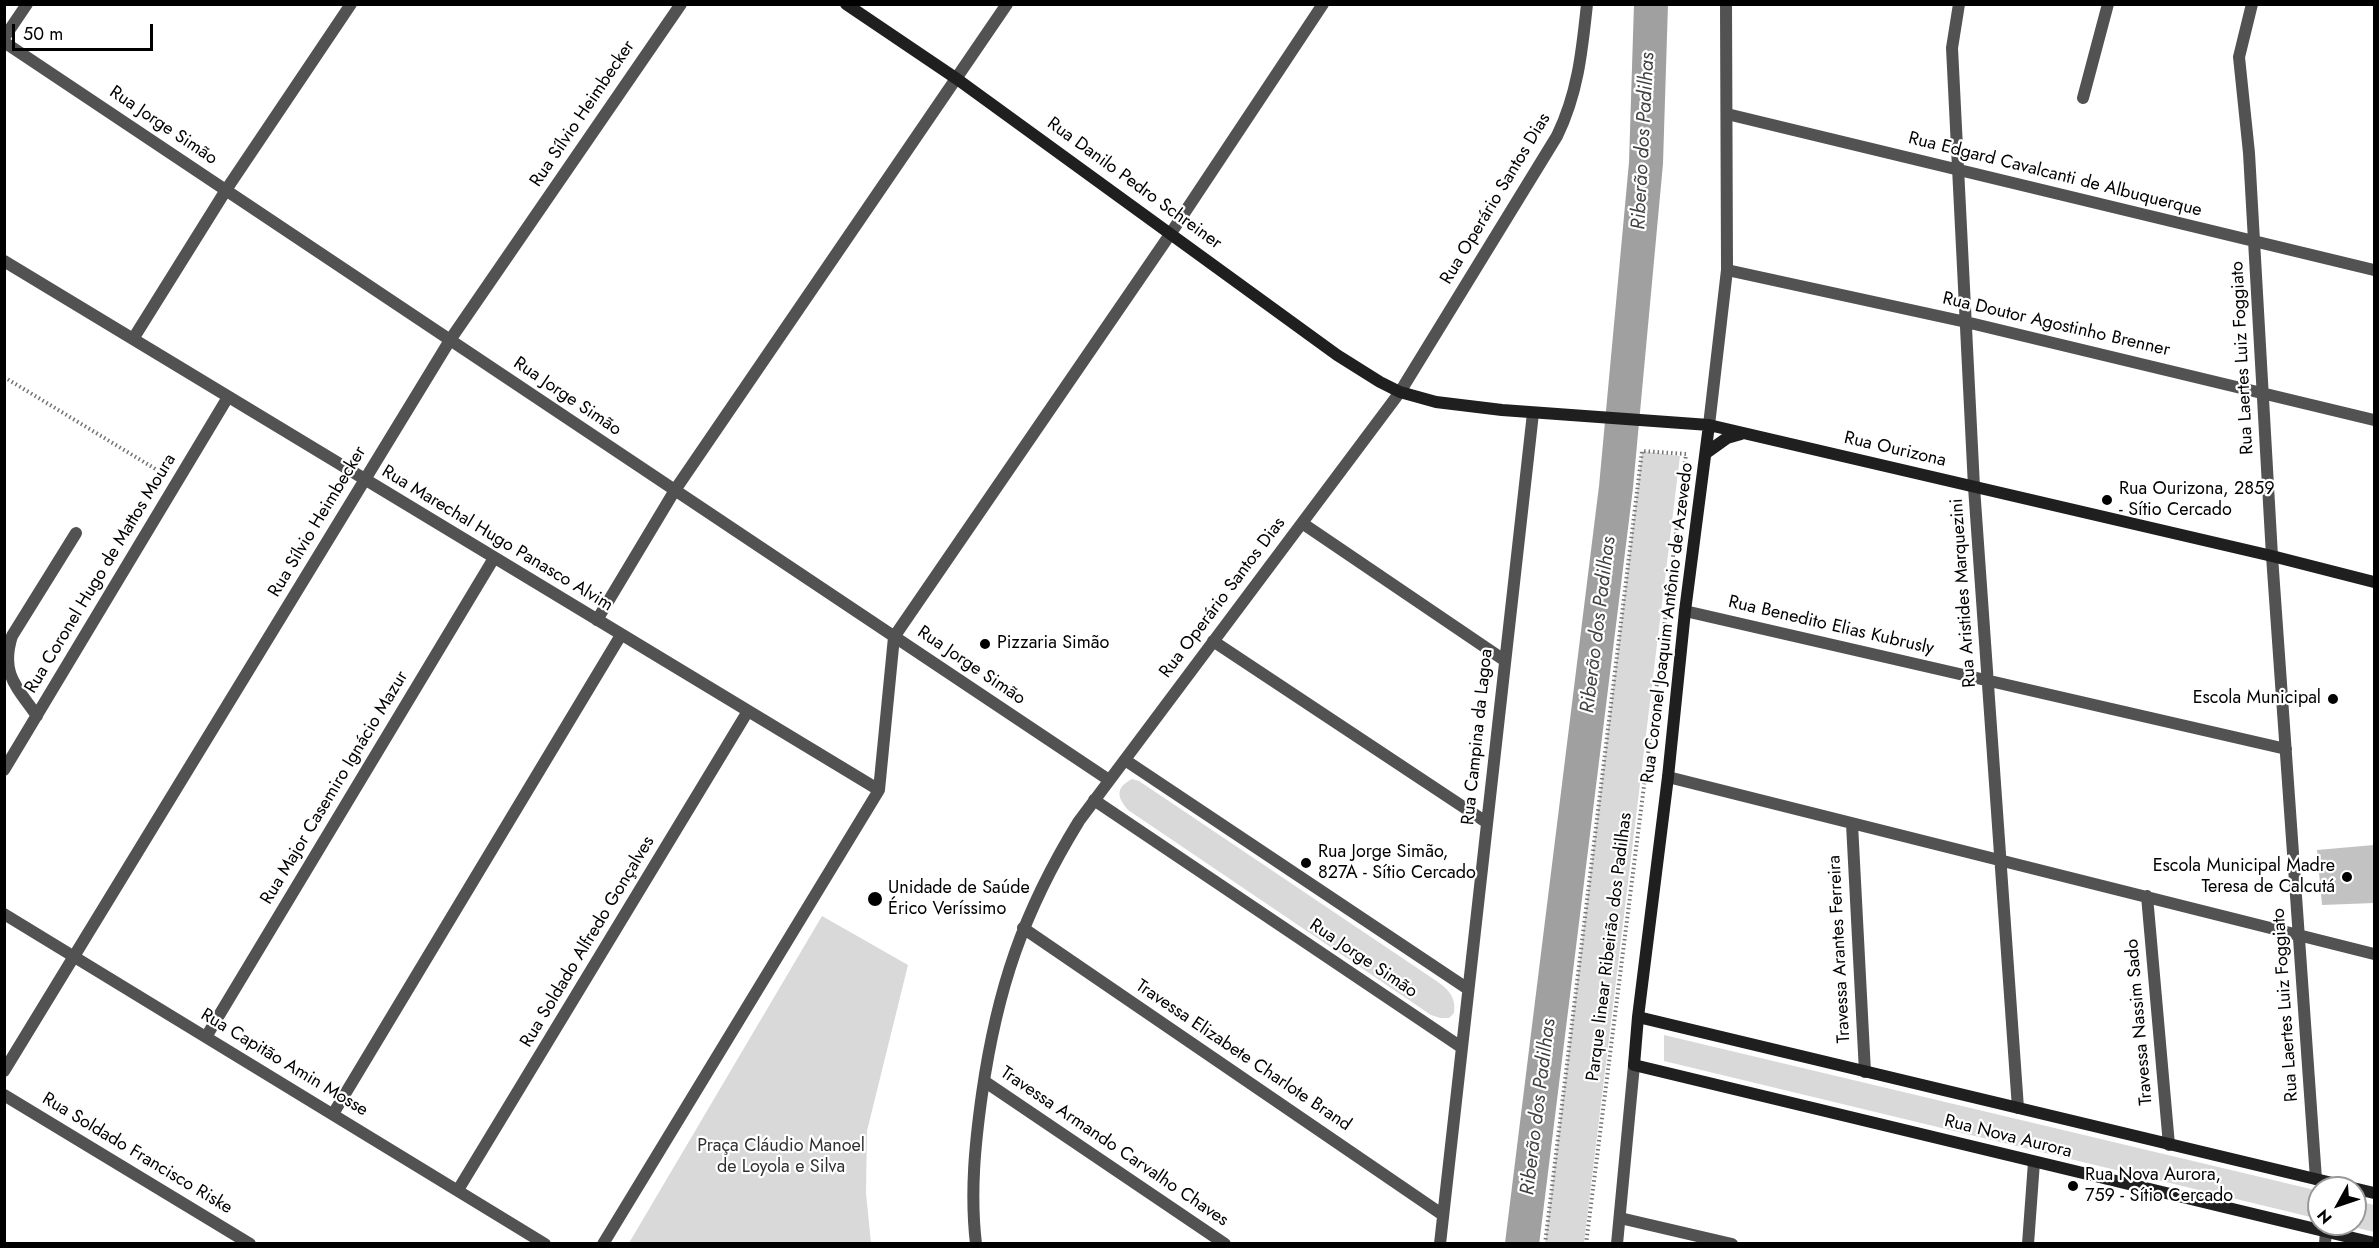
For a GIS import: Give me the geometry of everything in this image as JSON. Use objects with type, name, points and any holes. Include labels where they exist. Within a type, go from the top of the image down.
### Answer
[{"type":"main road","name":"Rua Danilo Pedro Schreiner","points":[[846,4],[957,79],[1352,365],[1400,392]]},
{"type":"main road","name":"Rua Ourizona","points":[[1400,392],[1467,407],[1709,425],[2272,556],[2374,582]]},
{"type":"main road","name":"Rua Coronel Joaquim Antônio de Azevedo","points":[[1634,1065],[1685,611],[1709,425]]},
{"type":"main road","points":[[1706,453],[1727,438],[1744,434]]},
{"type":"main road","name":"Rua Nova Aurora","points":[[1638,1017],[2307,1177]]},
{"type":"main road","name":"Rua Nova Aurora","points":[[1634,1065],[2034,1162],[2326,1237],[2374,1243]]},
{"type":"street","points":[[4,40],[27,4]]},
{"type":"street","points":[[134,339],[226,190],[351,4]]},
{"type":"street","name":"Rua Sílvio Heimbecker","points":[[4,1071],[450,340],[681,4]]},
{"type":"street","points":[[597,620],[675,490],[1006,4]]},
{"type":"street","points":[[603,1244],[879,790],[894,637],[1171,233],[1323,4]]},
{"type":"street","name":"Rua Operário Santos Dias","points":[[976,1244],[973,1174],[984,1081],[992,1029],[1004,983],[1023,928],[1063,847],[1109,780],[1400,392],[1557,136],[1567,117],[1579,76],[1587,4]]},
{"type":"street","name":"Rua Coronel Joaquim Antônio de Azevedo","points":[[1709,425],[1727,270],[1726,4]]},
{"type":"street","name":"Rua Aristides Marquezini","points":[[1959,4],[1952,48],[1974,487],[2018,1108]]},
{"type":"street","points":[[2083,98],[2108,4]]},
{"type":"street","name":"Rua Laertes Luiz Foggiato","points":[[2252,4],[2239,57],[2249,153],[2272,556],[2316,1176]]},
{"type":"street","name":"Rua Jorge Simão","points":[[4,40],[1109,780]]},
{"type":"street","name":"Rua Edgard Cavalcanti de Albuquerque","points":[[1727,114],[2374,270]]},
{"type":"street","name":"Rua Marechal Hugo Panasco Alvim","points":[[4,261],[879,790]]},
{"type":"street","name":"Rua Doutor Agostinho Brenner","points":[[1727,270],[1966,322],[2374,420]]},
{"type":"street","name":"Rua Coronel Hugo de Mattos Moura","points":[[4,770],[228,397]]},
{"type":"street","name":"Rua Campina da Lagoa","points":[[1440,1244],[1533,413]]},
{"type":"street","points":[[1302,523],[1504,660]]},
{"type":"street","points":[[37,716],[14,683],[8,669],[8,650],[12,636],[76,533]]},
{"type":"street","name":"Rua Major Casemiro Ignácio Mazur","points":[[206,1037],[494,558]]},
{"type":"street","name":"Rua Benedito Elias Kubrusly","points":[[1685,611],[2286,749]]},
{"type":"street","points":[[333,1114],[621,635]]},
{"type":"street","points":[[1213,641],[1486,822]]},
{"type":"street","name":"Rua Soldado Alfredo Gonçalves","points":[[458,1190],[748,711]]},
{"type":"street","name":"Rua Jorge Simão","points":[[1125,760],[1468,989]]},
{"type":"street","points":[[1668,777],[2374,954]]},
{"type":"street","name":"Rua Jorge Simão","points":[[1095,800],[1461,1047]]},
{"type":"street","name":"Travessa Arantes Ferreira","points":[[1852,824],[1865,1072]]},
{"type":"street","name":"Travessa Nassim Sado","points":[[2147,896],[2169,1145]]},
{"type":"street","name":"Rua Capitão Amin Mosse","points":[[4,914],[545,1244]]},
{"type":"street","name":"Travessa Elizabete Charlote Brand","points":[[1023,928],[1443,1215]]},
{"type":"street","name":"Rua Coronel Joaquim Antônio de Azevedo","points":[[1617,1244],[1634,1065]]},
{"type":"street","name":"Travessa Armando Carvalho Chaves","points":[[984,1081],[1225,1244]]},
{"type":"street","name":"Rua Soldado Francisco Riske","points":[[4,1095],[250,1244]]},
{"type":"street","points":[[2028,1244],[2034,1162]]},
{"type":"street","points":[[1620,1218],[1732,1244]]},
{"type":"path","points":[[4,377],[162,473]]},
{"type":"path","name":"Parque linear Ribeirão dos Padilhas","points":[[1545,1244],[1642,451],[1686,454],[1586,1244]]},
{"type":"green space","points":[[1642,451],[1680,456],[1584,1243],[1545,1243]]},
{"type":"green space","points":[[1132,779],[1139,781],[1438,982],[1451,995],[1454,1013],[1449,1018],[1431,1015],[1128,810],[1120,797],[1120,789]]},
{"type":"green space","name":"Praça Cláudio Manoel de Loyola e Silva","points":[[822,916],[908,965],[867,1131],[866,1193],[871,1243],[629,1243]]},
{"type":"green space","points":[[1664,1035],[2307,1188],[2307,1216],[1664,1061]]},
{"type":"green space","points":[[2367,1203],[2374,1205],[2374,1232],[2367,1230]]},
{"type":"building","name":"Escola Municipal Madre Teresa de Calcutá","points":[[2374,845],[2374,903],[2322,905],[2317,850]]},
{"type":"waterway","name":"Riberão dos Padilhas","points":[[1522,1244],[1616,487],[1646,163],[1651,4]]},
{"type":"place","name":"Rua Ourizona, 2859 - Sítio Cercado","points":[[2107,500]]},
{"type":"place","name":"Pizzaria Simão","points":[[985,644]]},
{"type":"place","name":"Escola Municipal","points":[[2333,699]]},
{"type":"place","name":"Rua Jorge Simão, 827A - Sítio Cercado","points":[[1306,863]]},
{"type":"place","name":"Escola Municipal Madre Teresa de Calcutá","points":[[2347,877]]},
{"type":"place","name":"Unidade de Saúde Érico Veríssimo","points":[[875,899]]},
{"type":"place","name":"Rua Nova Aurora, 759 - Sítio Cercado","points":[[2073,1186]]}]
